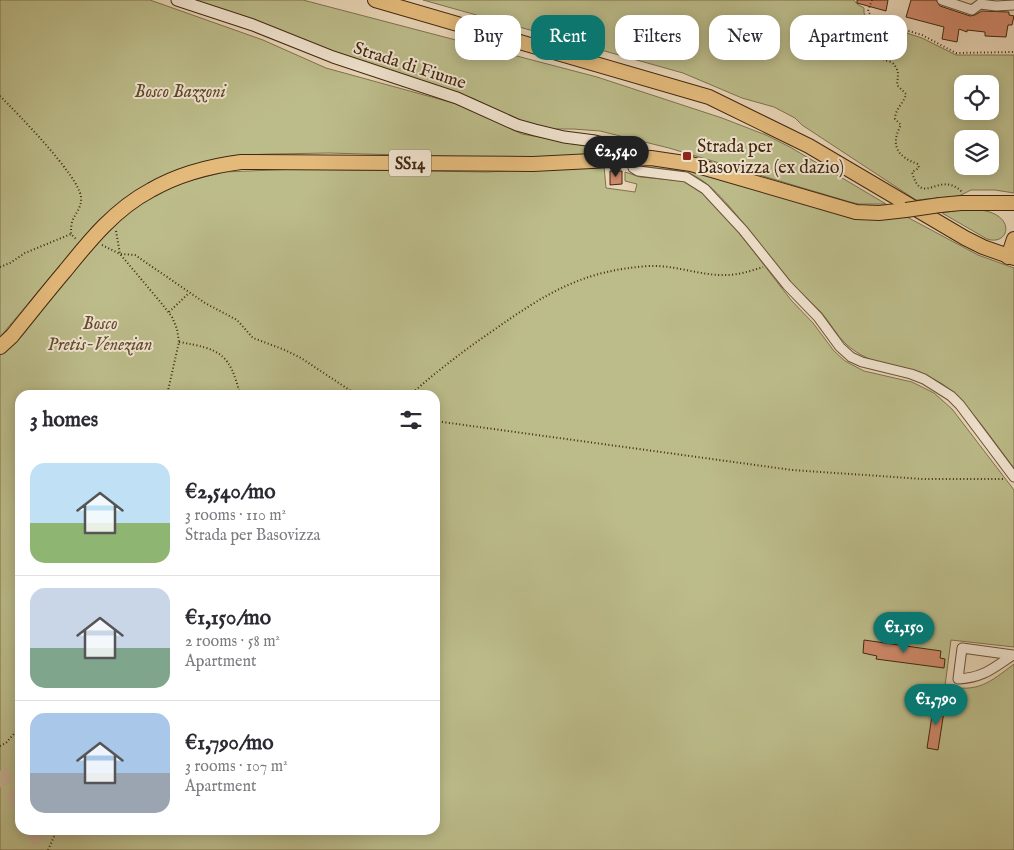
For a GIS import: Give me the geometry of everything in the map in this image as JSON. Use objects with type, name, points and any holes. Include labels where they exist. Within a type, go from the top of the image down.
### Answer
[{"type":"main road","points":[[375,0],[709,97],[809,146],[944,227],[983,247],[1011,257],[1014,239]]},
{"type":"main road","name":"SS14","points":[[0,347],[12,336],[89,242],[115,215],[145,193],[173,180],[214,166],[242,162],[269,160],[533,164],[658,159],[691,164],[849,210],[867,213],[964,203],[1014,203]]},
{"type":"street","name":"Strada di Fiume","points":[[177,0],[252,25],[333,57],[466,102],[517,125],[564,137],[595,141],[618,147],[632,159]]},
{"type":"street","points":[[384,0],[415,11]]},
{"type":"street","points":[[942,0],[969,10],[975,9],[980,4],[996,6],[1014,5]]},
{"type":"street","points":[[632,159],[633,168],[638,171],[686,177],[705,189],[743,230],[787,285],[818,317],[840,347],[851,357],[868,364],[912,374],[951,396],[960,405],[1012,478]]},
{"type":"street","points":[[962,648],[1014,655],[987,673],[974,678],[958,679],[962,648]]},
{"type":"path","points":[[870,15],[868,11],[872,0]]},
{"type":"path","points":[[907,31],[922,35],[956,53],[1014,52]]},
{"type":"path","points":[[884,60],[892,62],[899,70],[900,77],[897,85],[906,94],[895,113],[895,118],[901,125],[894,138],[900,156],[918,164],[919,168],[912,172],[912,175],[919,187],[927,189],[939,184],[956,186],[962,192],[964,203]]},
{"type":"path","points":[[0,96],[29,124],[57,158],[81,194],[81,205],[72,223],[71,234]]},
{"type":"path","points":[[115,215],[120,254],[168,312],[177,329],[179,342],[169,390]]},
{"type":"path","points":[[0,267],[25,253],[71,234],[89,242],[102,245],[120,254],[135,255],[152,265],[167,279],[237,320],[253,338],[300,358],[349,390]]},
{"type":"path","points":[[416,390],[446,363],[517,313],[542,297],[590,276],[630,268],[652,266],[728,276],[748,272],[771,264]]},
{"type":"path","points":[[168,312],[189,293]]},
{"type":"path","points":[[179,342],[204,346],[218,352],[228,362],[235,375],[239,390]]},
{"type":"path","points":[[440,423],[792,470],[923,479],[1012,478]]},
{"type":"path","points":[[0,746],[6,743],[15,733]]},
{"type":"path","points":[[48,850],[55,835]]},
{"type":"green space","name":"Bosco Bazzoni","points":[[0,0],[150,0],[263,40],[326,68],[457,104],[522,134],[607,149],[609,151],[606,154],[557,157],[329,153],[244,155],[206,162],[173,172],[125,198],[95,224],[0,337]]},
{"type":"green space","points":[[193,0],[303,0],[455,40],[455,60],[521,60],[521,57],[597,77],[722,118],[766,135],[790,147],[886,204],[850,202],[669,148],[600,131],[553,129],[525,122],[472,98],[341,55]]},
{"type":"green space","points":[[423,0],[854,0],[864,8],[865,15],[790,15],[790,60],[907,60],[907,33],[922,38],[956,55],[1014,55],[1014,193],[995,190],[971,190],[959,196],[916,200],[802,125],[795,118],[774,107],[742,98],[683,73],[637,60],[699,60],[699,15],[615,15],[615,54],[605,51],[605,15],[531,15],[531,30],[521,28],[521,15],[476,15]]},
{"type":"green space","points":[[640,165],[673,166],[872,218],[907,217],[978,255],[1014,268],[1014,468],[968,408],[947,387],[926,376],[867,358],[846,344],[821,312],[786,277],[736,215],[709,186],[688,173]]},
{"type":"green space","name":"Bosco Pretis-Venezian","points":[[604,166],[606,188],[635,192],[637,184],[625,181],[625,172],[640,177],[684,181],[704,194],[727,217],[791,300],[813,323],[834,351],[845,361],[864,371],[912,382],[934,393],[952,409],[1014,490],[1014,647],[951,640],[945,686],[966,688],[982,685],[1014,664],[1014,850],[0,850],[0,353],[103,236],[139,203],[177,184],[224,172],[298,169],[487,172]]},
{"type":"green space","points":[[971,208],[998,216],[1005,225],[1005,234],[998,239],[987,239],[942,213]]},
{"type":"building","points":[[857,0],[888,0],[886,11],[857,3]]},
{"type":"building","points":[[911,0],[936,0],[940,6],[970,16],[982,11],[1009,12],[1009,15],[1014,16],[1012,25],[1008,25],[1006,37],[985,36],[985,32],[967,30],[967,32],[959,29],[957,42],[942,39],[944,27],[907,17]]},
{"type":"building","points":[[610,171],[622,171],[622,184],[610,185]]},
{"type":"building","points":[[864,640],[941,651],[940,658],[945,659],[944,668],[876,659],[877,656],[863,653]]},
{"type":"building","points":[[934,703],[945,705],[938,750],[927,748]]},
{"type":"tunnel","points":[[0,771],[15,800]]},
{"type":"tunnel","points":[[35,835],[44,850]]},
{"type":"place","name":"Strada per Basovizza (ex dazio)","points":[[687,156]]}]
